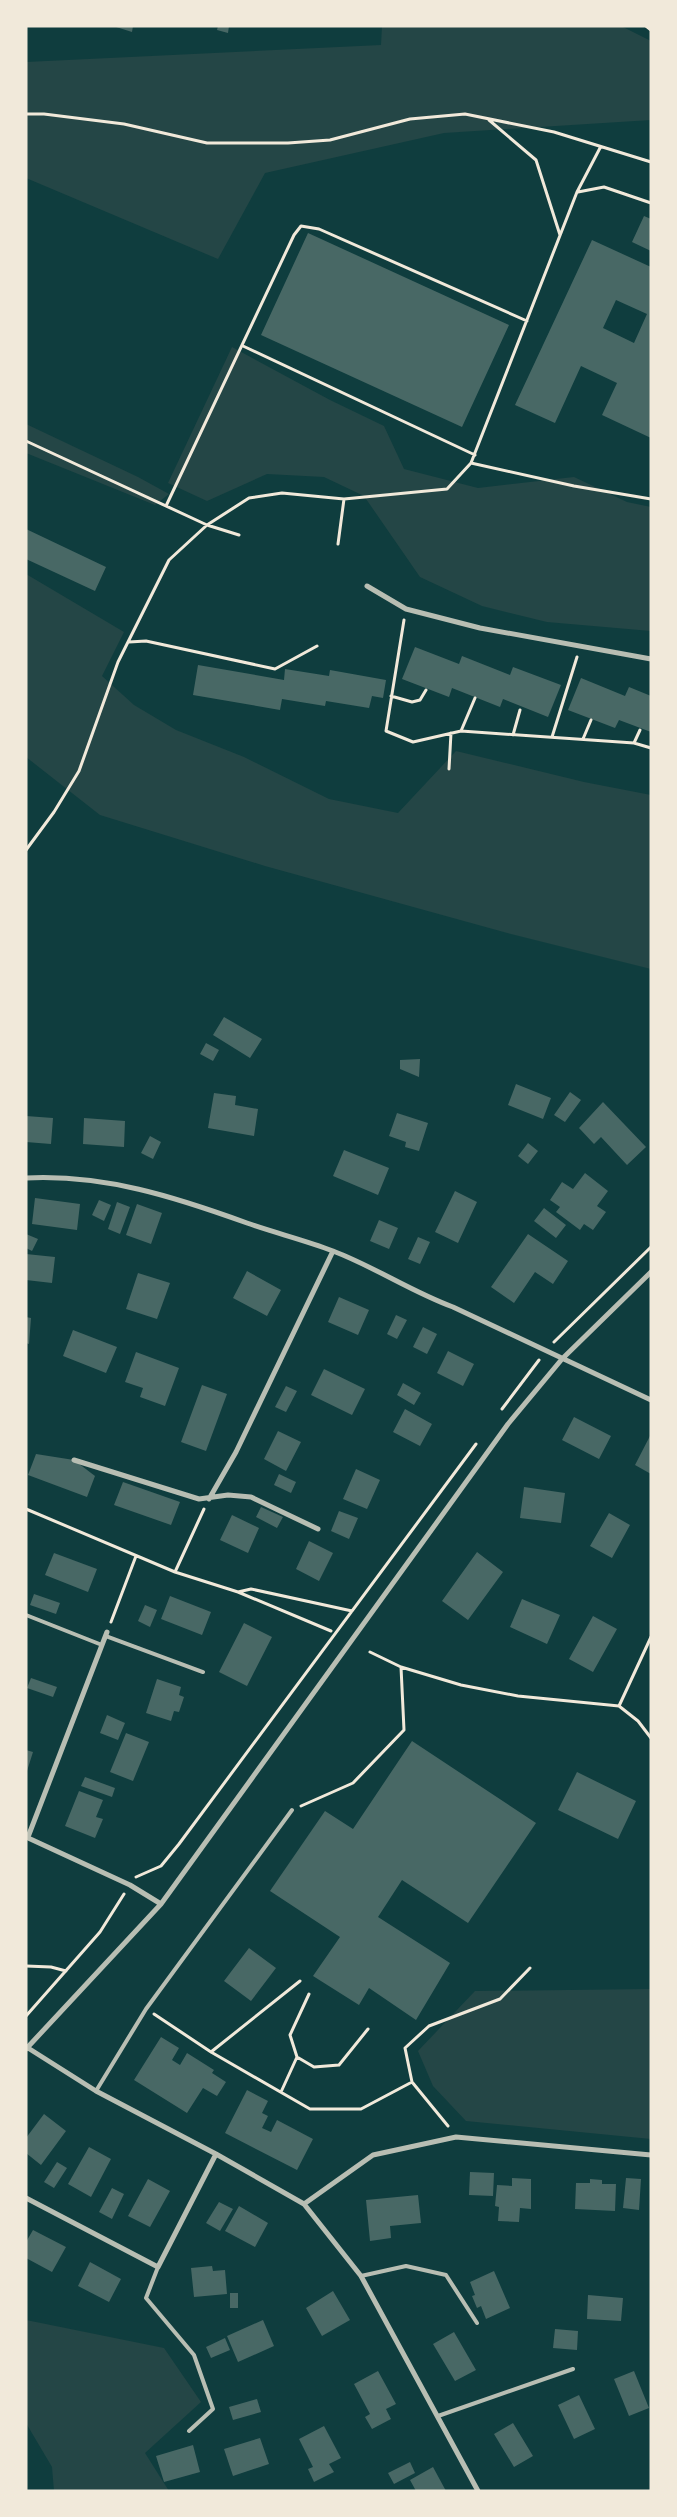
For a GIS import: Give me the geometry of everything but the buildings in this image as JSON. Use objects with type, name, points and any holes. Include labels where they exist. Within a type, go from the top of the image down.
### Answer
[{"type":"street","points":[[367,586],[406,609],[480,628],[651,659]]},
{"type":"street","points":[[26,1178],[61,1176],[124,1185],[201,1206],[248,1224],[334,1251],[423,1296],[453,1308],[651,1400]]},
{"type":"street","points":[[209,1499],[236,1452],[334,1251]]},
{"type":"street","points":[[478,2491],[361,2276],[304,2204],[216,2154],[96,2091],[27,2049],[161,1904],[508,1424],[562,1359],[651,1272]]},
{"type":"street","points":[[74,1460],[199,1499],[228,1495],[251,1497],[318,1529]]},
{"type":"street","points":[[106,1634],[27,1837],[130,1885],[161,1904]]},
{"type":"street","points":[[304,2204],[373,2155],[456,2137],[651,2155]]},
{"type":"street","points":[[26,2198],[158,2267],[216,2154]]},
{"type":"lane","points":[[26,1615],[102,1646]]},
{"type":"lane","points":[[106,1634],[203,1672]]},
{"type":"lane","points":[[96,2091],[146,2009],[292,1810]]},
{"type":"lane","points":[[361,2276],[406,2266],[446,2276],[477,2323]]},
{"type":"lane","points":[[158,2267],[146,2298],[194,2355],[212,2409],[189,2431]]},
{"type":"lane","points":[[438,2416],[573,2369]]},
{"type":"path","points":[[646,26],[651,30]]},
{"type":"path","points":[[26,114],[44,114],[124,124],[207,143],[288,143],[330,140],[410,119],[465,114],[554,132],[600,148],[651,162]]},
{"type":"path","points":[[487,118],[536,160],[560,236]]},
{"type":"path","points":[[26,850],[54,812],[79,771],[118,662],[169,560],[207,525],[249,498],[282,493],[344,499],[447,489],[472,463],[577,192],[600,148]]},
{"type":"path","points":[[577,192],[604,187],[651,203]]},
{"type":"path","points":[[166,506],[294,235],[301,226],[319,229],[527,321]]},
{"type":"path","points":[[243,346],[474,455]]},
{"type":"path","points":[[26,441],[207,525],[240,534]]},
{"type":"path","points":[[472,463],[574,486],[651,499]]},
{"type":"path","points":[[338,544],[344,499]]},
{"type":"path","points":[[406,609],[386,731],[413,742],[461,732],[634,743],[651,748]]},
{"type":"path","points":[[128,642],[146,641],[275,669],[318,646]]},
{"type":"path","points":[[552,737],[580,646]]},
{"type":"path","points":[[391,696],[412,702],[420,700],[426,690]]},
{"type":"path","points":[[461,732],[474,698]]},
{"type":"path","points":[[513,735],[520,710]]},
{"type":"path","points":[[583,739],[591,720]]},
{"type":"path","points":[[634,743],[640,730]]},
{"type":"path","points":[[449,769],[451,734]]},
{"type":"path","points":[[500,1412],[545,1351],[651,1246]]},
{"type":"path","points":[[26,2016],[100,1932],[138,1874],[161,1866],[179,1844],[482,1436]]},
{"type":"path","points":[[175,1572],[209,1499]]},
{"type":"path","points":[[26,1509],[175,1572],[238,1592],[331,1631]]},
{"type":"path","points":[[106,1634],[136,1556]]},
{"type":"path","points":[[238,1592],[251,1589],[352,1611]]},
{"type":"path","points":[[620,1706],[651,1637]]},
{"type":"path","points":[[370,1652],[401,1667],[461,1685],[518,1696],[620,1706],[638,1721],[651,1738]]},
{"type":"path","points":[[292,1810],[352,1783],[404,1730],[401,1667]]},
{"type":"path","points":[[26,1966],[51,1967],[66,1971]]},
{"type":"path","points":[[456,2137],[412,2082],[405,2048],[429,2026],[500,1999],[530,1968]]},
{"type":"path","points":[[211,2052],[300,1981]]},
{"type":"path","points":[[308,1994],[290,2035],[297,2057],[314,2067],[339,2065],[368,2030]]},
{"type":"path","points":[[146,2009],[211,2052],[310,2109],[361,2109],[412,2082]]},
{"type":"path","points":[[281,2092],[297,2057]]},
{"type":"shaded area","points":[[382,26],[621,26],[651,41],[651,120],[444,133],[265,173],[218,259],[26,178],[26,62],[381,45]]},
{"type":"shaded area","points":[[232,347],[330,400],[384,426],[404,469],[478,488],[574,477],[627,502],[651,507],[651,631],[547,622],[482,606],[420,577],[364,496],[324,477],[267,474],[207,501],[168,483]]},
{"type":"shaded area","points":[[26,424],[138,477],[169,494],[155,505],[26,453]]},
{"type":"shaded area","points":[[26,574],[124,632],[102,676],[134,705],[176,730],[244,757],[329,799],[398,813],[456,751],[584,782],[651,795],[651,969],[511,934],[265,866],[100,815],[26,757]]},
{"type":"shaded area","points":[[651,1989],[651,2139],[466,2121],[433,2086],[418,2051],[475,1991]]},
{"type":"shaded area","points":[[26,2320],[164,2348],[201,2402],[145,2453],[169,2491],[54,2491],[52,2467],[26,2423]]}]
